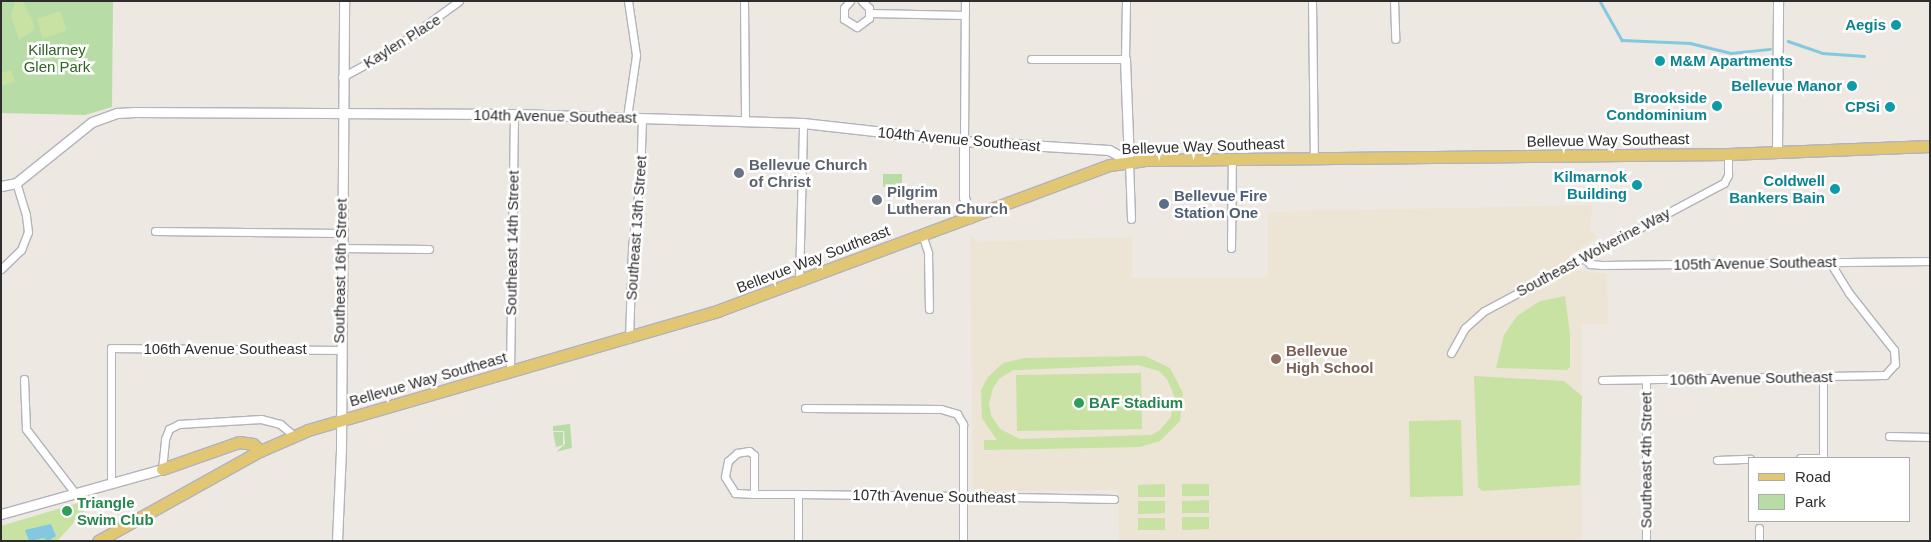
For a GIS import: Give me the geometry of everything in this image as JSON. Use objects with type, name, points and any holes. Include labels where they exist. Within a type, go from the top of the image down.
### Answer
[{"type":"main road","name":"Bellevue Way Southeast","points":[[98,541],[260,451],[294,435],[340,419],[510,370],[629,339],[717,312],[1110,165],[1129,161],[1728,154],[1930,146]]},
{"type":"main road","points":[[162,469],[239,442],[253,444],[260,451]]},
{"type":"street","name":"Southeast 16th Street","points":[[337,541],[344,1]]},
{"type":"street","name":"Kaylen Place","points":[[342,77],[390,51],[459,1]]},
{"type":"street","points":[[627,118],[636,55],[628,1]]},
{"type":"street","points":[[744,1],[744,121]]},
{"type":"street","points":[[850,1],[843,14],[852,26],[862,26],[870,13]]},
{"type":"street","points":[[862,1],[870,13]]},
{"type":"street","points":[[965,1],[964,197],[970,218]]},
{"type":"street","points":[[1126,1],[1125,59],[1131,219]]},
{"type":"street","points":[[1312,1],[1314,158]]},
{"type":"street","points":[[1394,1],[1395,39]]},
{"type":"street","points":[[1777,152],[1778,1]]},
{"type":"street","points":[[870,13],[964,15]]},
{"type":"street","points":[[1031,58],[1125,59]]},
{"type":"street","name":"104th Avenue Southeast","points":[[1,186],[16,183],[92,122],[117,113],[342,112],[514,114],[804,123],[964,141],[1109,150],[1129,161]]},
{"type":"street","name":"Southeast 14th Street","points":[[510,370],[514,114]]},
{"type":"street","name":"Southeast 13th Street","points":[[629,339],[642,118]]},
{"type":"street","points":[[799,281],[804,123]]},
{"type":"street","name":"Southeast Wolverine Way","points":[[1451,354],[1465,328],[1484,311],[1724,183],[1728,175],[1728,154]]},
{"type":"street","points":[[1231,248],[1232,159]]},
{"type":"street","points":[[1,268],[21,250],[28,232],[26,215],[16,183]]},
{"type":"street","points":[[155,231],[341,233]]},
{"type":"street","points":[[922,234],[928,253],[928,309]]},
{"type":"street","points":[[341,248],[429,249]]},
{"type":"street","name":"105th Avenue Southeast","points":[[1583,258],[1590,264],[1602,265],[1930,261]]},
{"type":"street","name":"106th Avenue Southeast","points":[[1602,380],[1823,378],[1880,376],[1889,373],[1895,364],[1894,350],[1830,262]]},
{"type":"street","name":"106th Avenue Southeast","points":[[111,482],[111,348],[339,350]]},
{"type":"street","points":[[1823,378],[1823,457]]},
{"type":"street","points":[[24,379],[26,429],[75,493]]},
{"type":"street","name":"Southeast 4th Street","points":[[1646,380],[1646,541]]},
{"type":"street","points":[[805,408],[941,409],[957,414],[963,424],[963,541]]},
{"type":"street","points":[[1,514],[162,469],[164,439],[169,429],[179,424],[261,419],[280,424],[294,435]]},
{"type":"street","points":[[1889,436],[1930,437]]},
{"type":"street","name":"107th Avenue Southeast","points":[[754,494],[754,455],[749,451],[737,453],[725,468],[727,484],[735,493],[754,494],[1114,499]]},
{"type":"street","points":[[1716,460],[1748,459]]},
{"type":"street","points":[[798,494],[798,541]]},
{"type":"street","points":[[1759,528],[1759,541]]},
{"type":"shaded area","name":"Bellevue High School","points":[[1592,205],[1590,229],[1597,237],[1569,255],[1575,270],[1607,274],[1608,324],[1582,324],[1582,541],[1119,541],[1118,490],[973,491],[970,234],[979,242],[1132,237],[1132,278],[1268,277],[1268,212]]},
{"type":"green space","name":"Killarney Glen Park","points":[[1,1],[113,1],[112,107],[85,115],[1,113]]},
{"type":"green space","points":[[15,1],[23,2],[33,22],[34,30],[19,40],[11,16]]},
{"type":"green space","points":[[60,11],[67,30],[43,39],[37,19]]},
{"type":"green space","points":[[11,70],[15,81],[1,86],[1,73]]},
{"type":"green space","points":[[883,174],[902,174],[902,186],[883,187]]},
{"type":"green space","points":[[1565,296],[1570,335],[1570,367],[1567,370],[1496,368],[1504,335],[1517,316],[1540,301]]},
{"type":"green space","points":[[1145,356],[1170,368],[1183,393],[1180,421],[1160,441],[1140,447],[984,450],[984,440],[997,440],[982,418],[981,390],[988,377],[1003,363],[1024,358]],"holes":[[[1138,365],[1159,371],[1167,379],[1174,395],[1171,417],[1160,430],[1151,435],[1020,439],[1000,429],[991,415],[989,404],[993,388],[999,379],[1013,370]]]},
{"type":"green space","points":[[1141,373],[1142,429],[1017,431],[1016,375]]},
{"type":"green space","points":[[1474,376],[1564,381],[1582,396],[1580,485],[1482,491],[1478,487]]},
{"type":"green space","points":[[1461,420],[1463,496],[1410,497],[1409,421]]},
{"type":"green space","points":[[570,424],[572,448],[556,452],[565,444],[564,431],[553,431],[553,426]]},
{"type":"green space","points":[[553,432],[563,432],[563,445],[556,447]]},
{"type":"green space","points":[[1165,484],[1165,497],[1138,497],[1138,485]]},
{"type":"green space","points":[[1182,484],[1209,484],[1209,496],[1182,496]]},
{"type":"green space","name":"Triangle Swim Club","points":[[98,497],[57,541],[1,541],[1,526]]},
{"type":"green space","points":[[1209,500],[1209,513],[1182,513],[1182,501]]},
{"type":"green space","points":[[1138,501],[1165,501],[1165,513],[1138,514]]},
{"type":"green space","points":[[1182,517],[1209,517],[1209,529],[1182,530]]},
{"type":"green space","points":[[1138,518],[1165,518],[1165,530],[1138,530]]},
{"type":"water","points":[[51,524],[56,536],[48,541],[44,538],[29,541],[25,530]]},
{"type":"waterway","points":[[1600,1],[1622,40],[1690,43],[1731,53],[1770,49]]},
{"type":"waterway","points":[[1788,41],[1822,53],[1864,56]]},
{"type":"place","name":"Aegis","points":[[1896,25]]},
{"type":"place","name":"M&M Apartments","points":[[1660,61]]},
{"type":"place","name":"Bellevue Manor","points":[[1852,86]]},
{"type":"place","name":"Brookside Condominium","points":[[1717,106]]},
{"type":"place","name":"CPSi","points":[[1890,107]]},
{"type":"place","name":"Bellevue Church of Christ","points":[[739,173]]},
{"type":"place","name":"Kilmarnok Building","points":[[1637,185]]},
{"type":"place","name":"Coldwell Bankers Bain","points":[[1835,189]]},
{"type":"place","name":"Pilgrim Lutheran Church","points":[[877,200]]},
{"type":"place","name":"Bellevue Fire Station One","points":[[1164,204]]},
{"type":"place","name":"Bellevue High School","points":[[1276,359]]},
{"type":"place","name":"BAF Stadium","points":[[1079,403]]},
{"type":"place","name":"Triangle Swim Club","points":[[67,511]]}]
